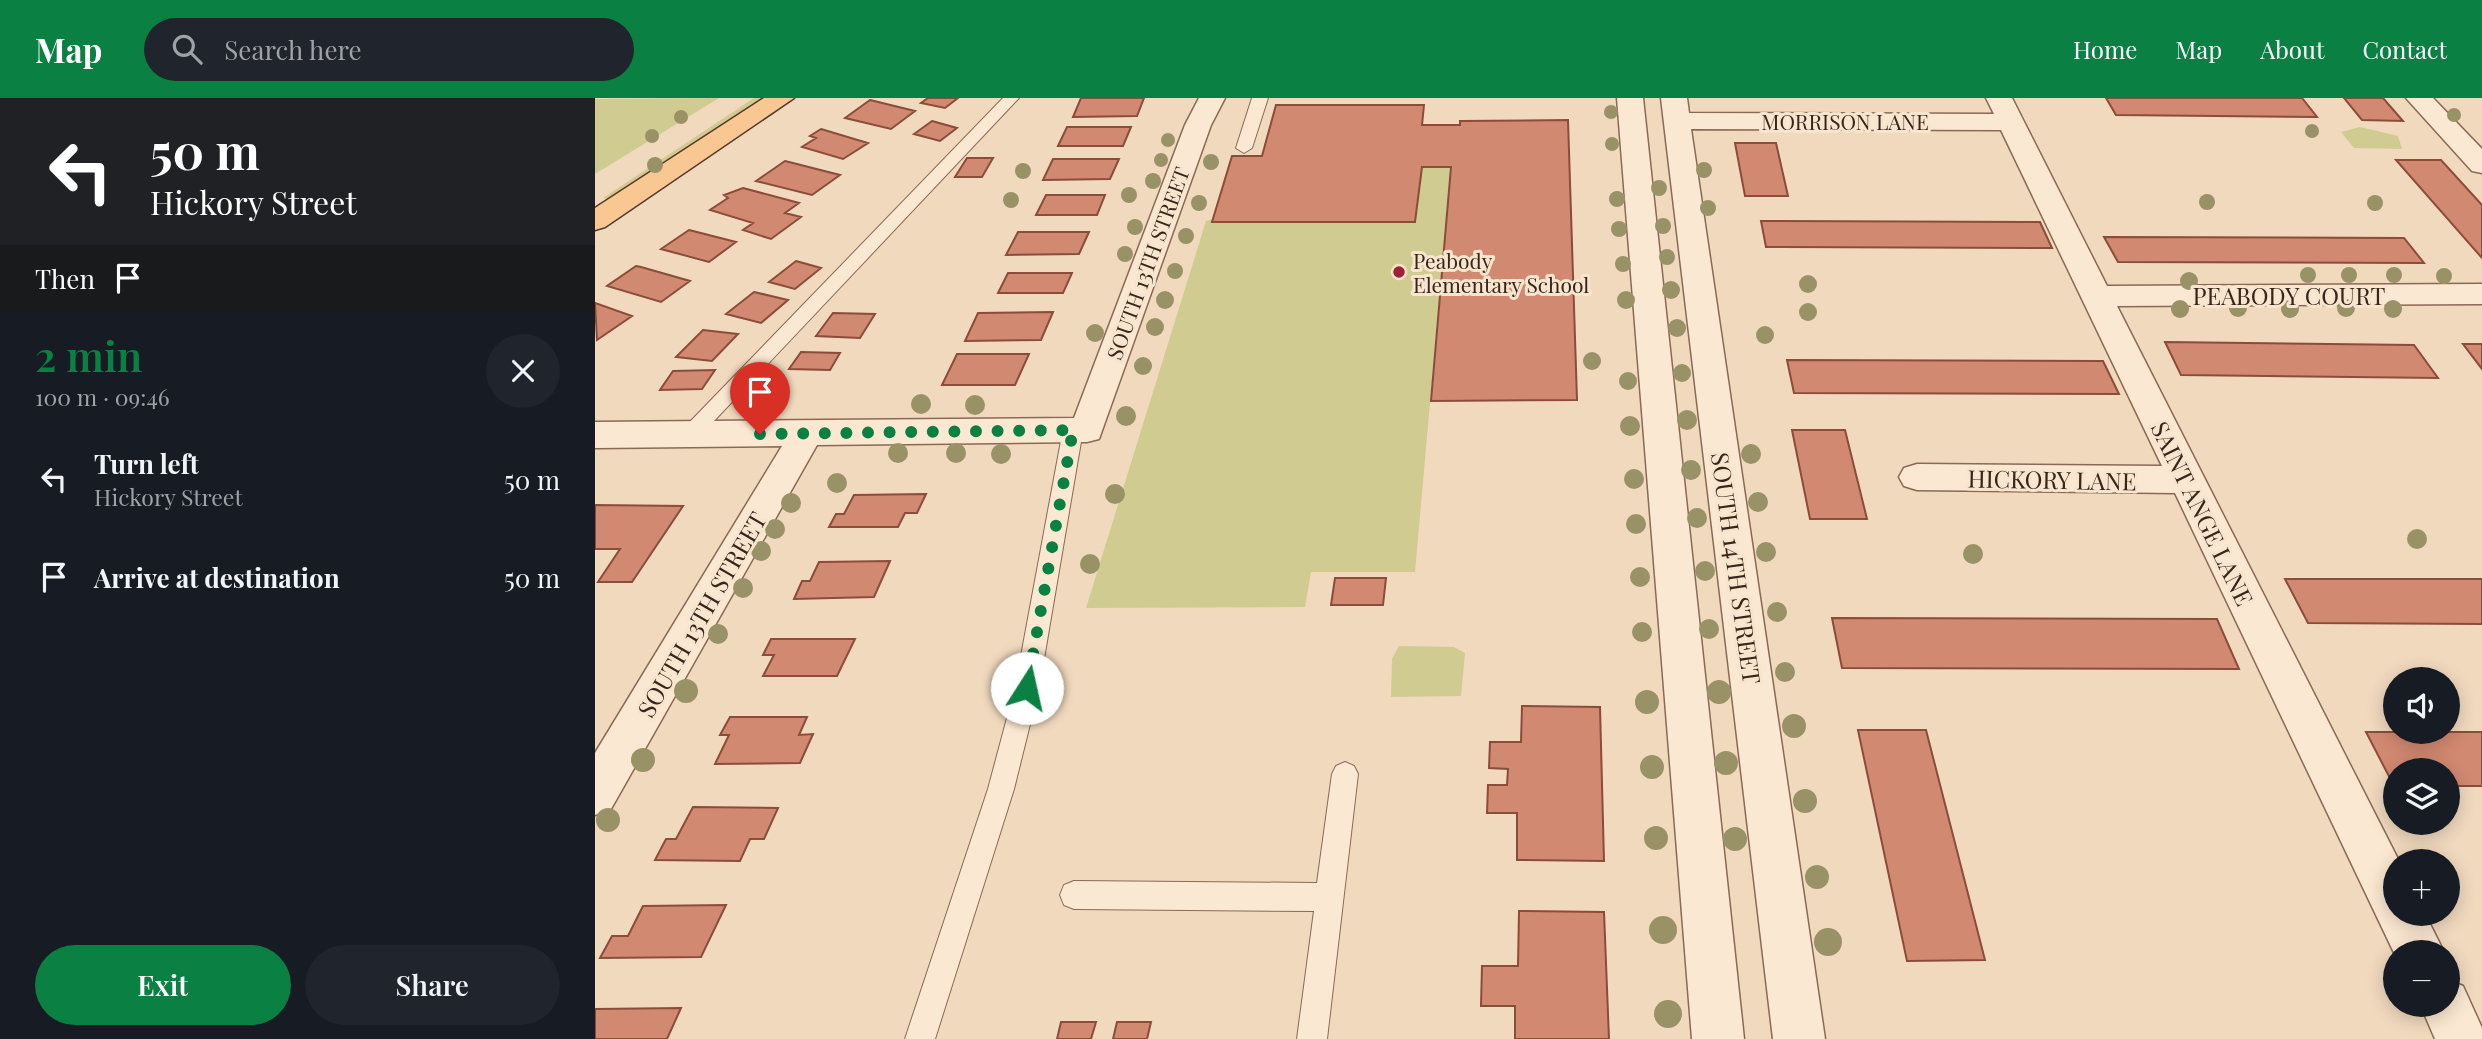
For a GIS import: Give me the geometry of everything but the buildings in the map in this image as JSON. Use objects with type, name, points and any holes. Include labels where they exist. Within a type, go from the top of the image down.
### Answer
[{"type":"main road","points":[[628,168],[739,98]]},
{"type":"main road","points":[[595,221],[781,98]]},
{"type":"street","name":"SOUTH 13TH STREET","points":[[1080,430],[1198,125],[1212,98]]},
{"type":"street","points":[[1630,98],[1718,1039]]},
{"type":"street","points":[[2419,98],[2482,165]]},
{"type":"street","name":"MORRISON LANE","points":[[1676,109],[2006,110]]},
{"type":"street","name":"SOUTH 14TH STREET","points":[[1676,109],[1799,1039]]},
{"type":"street","name":"SAINT ANGE LANE","points":[[2006,110],[2383,879]]},
{"type":"street","name":"PEABODY COURT","points":[[2096,296],[2482,294]]},
{"type":"street","points":[[595,435],[1080,430]]},
{"type":"street","name":"SOUTH 13TH STREET","points":[[595,794],[807,433]]},
{"type":"street","name":"HICKORY LANE","points":[[1917,477],[2187,480]]},
{"type":"street","points":[[2451,1017],[2462,1039]]},
{"type":"lane","points":[[690,434],[1011,98]]},
{"type":"lane","points":[[1244,148],[1260,98]]},
{"type":"lane","points":[[920,1039],[1011,751],[1027,688],[1080,430]]},
{"type":"lane","points":[[1312,1039],[1345,774]]},
{"type":"lane","points":[[1074,895],[1330,897]]},
{"type":"shaded area","points":[[719,98],[595,174],[595,99]]},
{"type":"shaded area","points":[[754,98],[767,98],[609,199],[603,198]]},
{"type":"shaded area","points":[[2360,127],[2398,136],[2402,149],[2354,148],[2341,132]]},
{"type":"shaded area","points":[[1422,167],[1451,167],[1415,572],[1311,572],[1305,607],[1086,608],[1206,221]]},
{"type":"shaded area","points":[[1399,646],[1454,647],[1465,653],[1461,696],[1391,697],[1392,659]]},
{"type":"place","name":"Peabody Elementary School","points":[[1399,272]]},
{"type":"route","points":[[760,434],[1073,430],[1027,688]]}]
